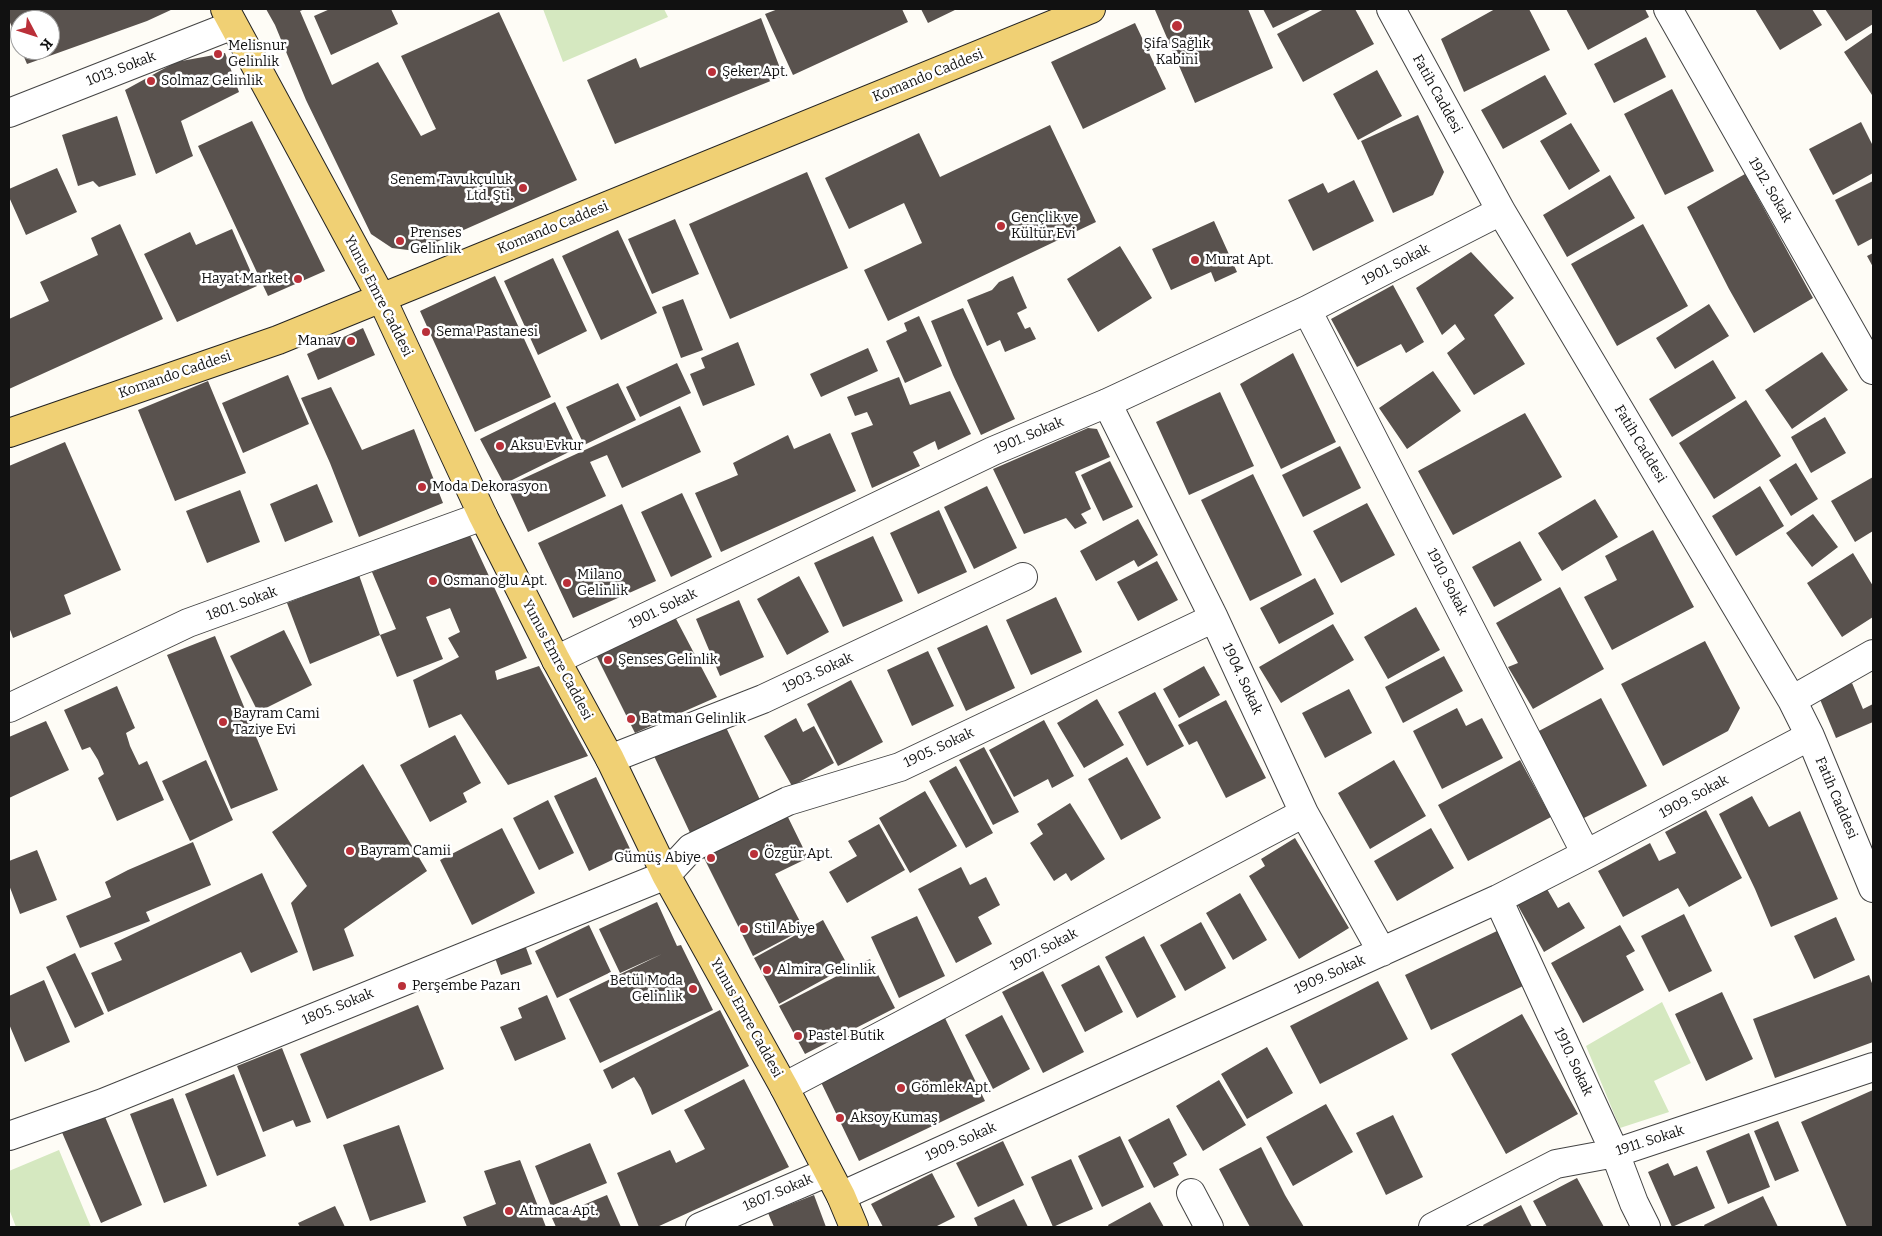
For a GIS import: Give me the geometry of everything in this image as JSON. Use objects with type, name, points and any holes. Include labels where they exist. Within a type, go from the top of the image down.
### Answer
[{"type":"main road","name":"Komando Caddesi","points":[[9,433],[278,340],[381,296],[635,195],[1091,9]]},
{"type":"main road","name":"Yunus Emre Caddesi","points":[[229,17],[381,296],[483,516],[556,660],[610,760],[666,875],[784,1087],[841,1196],[854,1227]]},
{"type":"street","name":"Fatih Caddesi","points":[[1391,9],[1502,211],[1792,700],[1810,736],[1873,888]]},
{"type":"street","name":"1912. Sokak","points":[[1668,9],[1873,370]]},
{"type":"street","name":"1013. Sokak","points":[[9,113],[229,17]]},
{"type":"street","name":"1901. Sokak","points":[[556,660],[992,451],[1107,403],[1307,310],[1502,211]]},
{"type":"street","name":"1910. Sokak","points":[[1307,310],[1586,854]]},
{"type":"street","name":"1904. Sokak","points":[[1107,403],[1214,618],[1304,813],[1382,952]]},
{"type":"street","name":"1801. Sokak","points":[[9,708],[188,623],[483,516]]},
{"type":"street","name":"1903. Sokak","points":[[610,760],[764,699],[1023,577]]},
{"type":"street","name":"1905. Sokak","points":[[666,875],[691,848],[788,801],[900,767],[1214,618]]},
{"type":"street","points":[[1792,700],[1873,654]]},
{"type":"street","name":"1909. Sokak","points":[[841,1196],[1498,899],[1810,736]]},
{"type":"street","name":"1907. Sokak","points":[[784,1087],[1304,813]]},
{"type":"street","name":"1805. Sokak","points":[[9,1136],[103,1102],[666,875]]},
{"type":"street","name":"1910. Sokak","points":[[1498,899],[1615,1153],[1634,1203],[1646,1227]]},
{"type":"street","name":"1911. Sokak","points":[[1433,1227],[1556,1164],[1615,1153],[1873,1067]]},
{"type":"street","name":"1807. Sokak","points":[[700,1227],[828,1172]]},
{"type":"street","points":[[1191,1193],[1209,1227]]},
{"type":"green space","points":[[543,9],[664,9],[668,17],[563,62]]},
{"type":"green space","points":[[1662,1002],[1691,1063],[1654,1081],[1669,1112],[1620,1128],[1586,1046]]},
{"type":"green space","points":[[59,1150],[91,1227],[16,1227],[9,1209],[9,1171]]},
{"type":"building","points":[[9,9],[173,9],[147,21],[60,52],[60,10],[10,10],[10,22]]},
{"type":"building","points":[[266,9],[305,9],[300,11],[332,85],[378,62],[421,136],[436,129],[401,56],[499,12],[577,180],[416,251],[392,248],[371,234],[306,100],[275,25]]},
{"type":"building","points":[[330,9],[391,9],[398,24],[331,55],[314,16]]},
{"type":"building","points":[[778,9],[902,9],[908,22],[793,75],[765,14]]},
{"type":"building","points":[[921,9],[957,9],[928,23]]},
{"type":"building","points":[[1248,9],[1273,68],[1195,103],[1155,10]]},
{"type":"building","points":[[1263,9],[1312,9],[1273,28]]},
{"type":"building","points":[[1324,9],[1355,9],[1374,44],[1303,82],[1277,34]]},
{"type":"building","points":[[1495,9],[1529,9],[1550,50],[1464,92],[1441,39]]},
{"type":"building","points":[[1566,9],[1645,9],[1649,17],[1588,50]]},
{"type":"building","points":[[1755,9],[1812,9],[1822,25],[1780,50]]},
{"type":"building","points":[[1825,9],[1873,9],[1873,24],[1846,41]]},
{"type":"building","name":"Şeker Apt.","points":[[761,18],[783,76],[615,144],[587,80],[636,58],[640,68]]},
{"type":"building","points":[[1135,23],[1166,89],[1083,129],[1051,62]]},
{"type":"building","points":[[1873,32],[1873,94],[1872,95],[1844,52]]},
{"type":"building","points":[[1646,37],[1666,77],[1614,103],[1594,64]]},
{"type":"building","points":[[225,53],[239,92],[181,121],[193,156],[156,174],[125,90],[176,62]]},
{"type":"building","points":[[25,60],[38,60],[27,64]]},
{"type":"building","points":[[1377,70],[1402,116],[1358,140],[1333,94]]},
{"type":"building","points":[[1545,75],[1567,114],[1503,149],[1481,110]]},
{"type":"building","points":[[1672,89],[1714,171],[1665,195],[1624,114]]},
{"type":"building","points":[[1418,115],[1444,172],[1433,195],[1393,213],[1361,141]]},
{"type":"building","points":[[117,116],[136,175],[99,187],[93,181],[78,186],[62,135]]},
{"type":"building","points":[[252,121],[325,271],[268,296],[198,146]]},
{"type":"building","points":[[1861,122],[1873,146],[1873,173],[1833,195],[1809,149]]},
{"type":"building","points":[[1571,123],[1600,171],[1569,190],[1540,141]]},
{"type":"building","name":"Gençlik ve Kültür Evi","points":[[1050,125],[1096,222],[888,321],[864,270],[922,243],[904,203],[849,229],[825,178],[919,133],[940,177]]},
{"type":"building","points":[[57,168],[77,212],[26,235],[9,197],[9,189]]},
{"type":"building","points":[[807,172],[848,268],[730,319],[689,224]]},
{"type":"building","points":[[1745,174],[1813,298],[1754,333],[1687,207]]},
{"type":"building","points":[[1610,175],[1635,218],[1567,257],[1543,215]]},
{"type":"building","points":[[1354,180],[1374,221],[1313,251],[1288,200],[1323,183],[1328,193]]},
{"type":"building","points":[[1873,181],[1873,238],[1858,246],[1835,200]]},
{"type":"building","points":[[675,219],[699,274],[652,294],[628,239]]},
{"type":"building","name":"Murat Apt.","points":[[1214,221],[1237,272],[1215,282],[1211,272],[1171,290],[1152,249]]},
{"type":"building","points":[[120,224],[163,319],[9,389],[9,319],[49,301],[40,282],[98,255],[91,238]]},
{"type":"building","points":[[1643,224],[1688,306],[1617,346],[1571,264]]},
{"type":"building","points":[[232,229],[257,286],[177,322],[144,254],[190,232],[196,245]]},
{"type":"building","points":[[618,230],[657,313],[601,340],[562,256]]},
{"type":"building","points":[[1120,246],[1152,298],[1098,332],[1067,279]]},
{"type":"building","points":[[1471,252],[1514,298],[1494,315],[1525,364],[1474,395],[1447,353],[1465,339],[1455,324],[1442,335],[1416,288]]},
{"type":"building","points":[[1873,253],[1873,267],[1867,256]]},
{"type":"building","points":[[553,258],[587,331],[538,355],[504,281]]},
{"type":"building","points":[[495,276],[551,397],[475,432],[420,311]]},
{"type":"building","points":[[1013,276],[1027,308],[1017,313],[1025,329],[1030,327],[1036,339],[1005,352],[1000,340],[987,346],[967,300],[992,290],[999,282]]},
{"type":"building","points":[[1393,285],[1424,342],[1406,353],[1401,344],[1357,367],[1331,319]]},
{"type":"building","points":[[683,299],[703,350],[681,358],[662,307]]},
{"type":"building","points":[[1709,304],[1729,336],[1675,369],[1656,338]]},
{"type":"building","points":[[963,308],[1015,419],[981,435],[953,375],[931,321]]},
{"type":"building","points":[[919,316],[942,366],[905,383],[886,341],[907,331],[904,323]]},
{"type":"building","points":[[363,328],[375,355],[318,380],[307,354]]},
{"type":"building","points":[[738,342],[755,385],[703,406],[690,374],[705,368],[701,358]]},
{"type":"building","points":[[868,348],[878,371],[821,397],[810,374]]},
{"type":"building","points":[[1822,352],[1848,390],[1792,429],[1765,390]]},
{"type":"building","points":[[1293,353],[1336,442],[1281,469],[1240,384]]},
{"type":"building","points":[[1713,360],[1736,398],[1672,437],[1649,399]]},
{"type":"building","points":[[677,363],[691,393],[640,417],[626,387]]},
{"type":"building","points":[[1433,371],[1461,411],[1407,449],[1379,408]]},
{"type":"building","points":[[288,375],[309,424],[243,453],[222,403]]},
{"type":"building","points":[[899,377],[910,405],[950,391],[971,434],[938,450],[935,441],[913,452],[920,466],[872,488],[851,433],[873,425],[867,412],[855,416],[847,397]]},
{"type":"building","points":[[208,381],[246,473],[175,501],[138,410]]},
{"type":"building","points":[[618,383],[636,420],[584,445],[566,407]]},
{"type":"building","points":[[331,387],[362,450],[414,429],[443,503],[359,537],[330,463],[301,398]]},
{"type":"building","points":[[1220,392],[1254,466],[1189,495],[1156,422]]},
{"type":"building","points":[[1746,400],[1781,456],[1714,499],[1679,443]]},
{"type":"building","points":[[555,402],[577,448],[504,484],[480,439]]},
{"type":"building","points":[[680,406],[701,452],[622,488],[607,455],[590,462],[606,496],[528,532],[507,486]]},
{"type":"building","points":[[1525,413],[1562,477],[1453,535],[1418,471]]},
{"type":"building","points":[[1825,417],[1846,453],[1811,473],[1791,437]]},
{"type":"building","points":[[1088,428],[1097,429],[1110,457],[1075,472],[1091,509],[1081,514],[1087,523],[1075,529],[1066,518],[1024,534],[993,469]]},
{"type":"building","points":[[830,433],[856,491],[721,552],[695,493],[738,475],[733,463],[788,435],[794,449]]},
{"type":"building","points":[[65,442],[121,570],[64,595],[71,614],[13,638],[9,627],[9,466]]},
{"type":"building","points":[[1340,446],[1361,488],[1303,517],[1282,475]]},
{"type":"building","points":[[1110,461],[1133,507],[1103,521],[1081,475]]},
{"type":"building","points":[[1796,463],[1818,499],[1791,516],[1769,480]]},
{"type":"building","points":[[1253,474],[1302,575],[1250,601],[1201,500]]},
{"type":"building","points":[[1873,477],[1873,531],[1855,542],[1831,501]]},
{"type":"building","points":[[317,484],[333,522],[285,542],[270,504]]},
{"type":"building","points":[[987,486],[1017,548],[974,569],[944,507]]},
{"type":"building","points":[[1760,486],[1784,526],[1736,556],[1712,516]]},
{"type":"building","points":[[240,490],[260,542],[207,563],[186,511]]},
{"type":"building","points":[[682,493],[712,557],[671,577],[641,512]]},
{"type":"building","points":[[1595,499],[1618,537],[1562,571],[1538,533]]},
{"type":"building","points":[[1367,503],[1395,555],[1341,583],[1313,531]]},
{"type":"building","points":[[622,504],[656,581],[573,618],[538,543]]},
{"type":"building","points":[[939,510],[967,572],[918,594],[890,533]]},
{"type":"building","points":[[1813,514],[1838,547],[1812,567],[1786,533]]},
{"type":"building","points":[[1138,519],[1158,555],[1138,567],[1134,560],[1096,581],[1080,551]]},
{"type":"building","points":[[1653,530],[1694,607],[1612,650],[1584,597],[1617,580],[1605,556]]},
{"type":"building","points":[[469,533],[527,658],[495,671],[497,680],[539,666],[588,756],[508,785],[461,714],[429,728],[413,680],[459,657],[448,638],[460,632],[450,608],[426,617],[443,659],[397,677],[380,635],[396,629],[372,572]]},
{"type":"building","points":[[873,536],[903,601],[843,627],[814,563]]},
{"type":"building","points":[[1520,541],[1542,580],[1494,607],[1472,567]]},
{"type":"building","points":[[1853,553],[1873,586],[1873,617],[1842,637],[1807,583]]},
{"type":"building","points":[[1157,561],[1178,600],[1138,621],[1117,582]]},
{"type":"building","points":[[359,575],[380,635],[310,664],[287,603]]},
{"type":"building","points":[[799,576],[829,632],[787,655],[757,599]]},
{"type":"building","points":[[1315,578],[1334,614],[1279,644],[1260,608]]},
{"type":"building","points":[[1560,587],[1604,669],[1533,709],[1508,667],[1518,663],[1496,623]]},
{"type":"building","points":[[1056,597],[1082,652],[1031,675],[1006,620]]},
{"type":"building","points":[[739,600],[764,657],[720,676],[696,619]]},
{"type":"building","points":[[1416,607],[1440,650],[1388,679],[1364,637]]},
{"type":"building","points":[[674,615],[717,697],[635,733],[593,649]]},
{"type":"building","points":[[1333,624],[1354,660],[1281,703],[1259,667]]},
{"type":"building","points":[[987,625],[1015,688],[966,711],[937,648]]},
{"type":"building","points":[[284,630],[312,685],[258,712],[230,656]]},
{"type":"building","name":"Bayram Cami Taziye Evi","points":[[215,636],[278,790],[231,809],[167,655]]},
{"type":"building","points":[[1705,641],[1740,708],[1728,731],[1663,766],[1621,684]]},
{"type":"building","points":[[928,651],[954,706],[912,726],[887,670]]},
{"type":"building","points":[[1444,656],[1463,691],[1403,723],[1385,687]]},
{"type":"building","points":[[1204,666],[1220,695],[1179,718],[1163,689]]},
{"type":"building","points":[[851,680],[883,742],[838,766],[807,704]]},
{"type":"building","points":[[1852,683],[1863,709],[1873,704],[1873,722],[1836,738],[1819,697]]},
{"type":"building","points":[[117,686],[135,728],[126,733],[130,746],[139,765],[147,761],[164,800],[117,821],[98,778],[104,774],[98,760],[90,747],[82,750],[64,710]]},
{"type":"building","points":[[1349,689],[1372,733],[1325,758],[1302,713]]},
{"type":"building","points":[[1155,692],[1184,746],[1147,766],[1118,712]]},
{"type":"building","points":[[1601,698],[1647,786],[1582,819],[1537,732]]},
{"type":"building","points":[[1097,699],[1124,745],[1084,768],[1057,723]]},
{"type":"building","points":[[1226,700],[1266,778],[1226,798],[1197,741],[1189,745],[1178,725]]},
{"type":"building","points":[[1457,708],[1466,726],[1482,718],[1503,758],[1442,789],[1413,731]]},
{"type":"building","points":[[796,718],[803,732],[814,726],[834,763],[792,786],[764,736]]},
{"type":"building","points":[[1044,720],[1074,776],[1052,788],[1048,779],[1014,797],[989,750]]},
{"type":"building","points":[[46,721],[69,770],[9,798],[9,737]]},
{"type":"building","points":[[724,723],[762,804],[692,837],[654,756]]},
{"type":"building","points":[[455,735],[481,783],[463,793],[467,802],[430,822],[400,765]]},
{"type":"building","points":[[984,747],[1019,812],[993,825],[959,760]]},
{"type":"building","points":[[1127,757],[1161,818],[1121,840],[1088,779]]},
{"type":"building","points":[[206,760],[233,820],[190,841],[162,781]]},
{"type":"building","points":[[1394,760],[1426,816],[1370,849],[1338,793]]},
{"type":"building","points":[[1520,760],[1551,817],[1468,861],[1438,805]]},
{"type":"building","name":"Bayram Camii","points":[[363,764],[427,871],[344,929],[354,956],[313,971],[291,903],[307,886],[272,832]]},
{"type":"building","points":[[956,766],[993,833],[966,848],[929,781]]},
{"type":"building","points":[[596,777],[631,851],[589,871],[554,796]]},
{"type":"building","points":[[925,791],[957,846],[910,873],[879,818]]},
{"type":"building","points":[[1752,796],[1769,827],[1800,811],[1838,899],[1771,927],[1719,814]]},
{"type":"building","points":[[548,800],[574,853],[539,870],[513,818]]},
{"type":"building","points":[[1070,803],[1105,859],[1071,881],[1066,873],[1054,881],[1030,843],[1043,834],[1037,824]]},
{"type":"building","points":[[784,809],[808,858],[775,874],[804,929],[753,956],[700,850]]},
{"type":"building","points":[[1706,810],[1742,878],[1689,907],[1678,888],[1623,917],[1598,871],[1650,843],[1659,861],[1676,853],[1665,832]]},
{"type":"building","points":[[879,824],[905,870],[847,903],[829,872],[857,856],[848,841]]},
{"type":"building","points":[[502,828],[535,893],[472,925],[440,860]]},
{"type":"building","points":[[1431,828],[1454,868],[1397,901],[1374,861]]},
{"type":"building","points":[[1295,838],[1349,928],[1299,959],[1249,876],[1265,866],[1261,859]]},
{"type":"building","points":[[193,842],[211,885],[146,912],[150,921],[80,948],[66,916],[111,897],[105,882]]},
{"type":"building","points":[[37,850],[57,900],[20,914],[9,885],[9,861]]},
{"type":"building","points":[[961,867],[970,885],[986,877],[1000,905],[978,917],[992,944],[956,963],[918,889]]},
{"type":"building","points":[[262,873],[298,952],[251,973],[241,952],[108,1012],[91,973],[122,960],[114,943]]},
{"type":"building","points":[[1547,889],[1558,908],[1569,902],[1585,928],[1544,952],[1517,904]]},
{"type":"building","points":[[1240,893],[1267,940],[1233,960],[1206,913]]},
{"type":"building","points":[[657,902],[677,946],[681,945],[713,1010],[600,1063],[569,999],[662,954],[620,973],[599,929]]},
{"type":"building","points":[[1684,914],[1712,971],[1669,992],[1641,936]]},
{"type":"building","points":[[917,916],[945,976],[899,998],[871,937]]},
{"type":"building","points":[[1836,917],[1855,960],[1814,979],[1794,936]]},
{"type":"building","points":[[823,920],[848,966],[779,1004],[754,958]]},
{"type":"building","points":[[1201,922],[1226,968],[1185,991],[1160,945]]},
{"type":"building","points":[[589,925],[611,972],[557,998],[535,951]]},
{"type":"building","points":[[1620,925],[1635,951],[1626,956],[1644,990],[1583,1023],[1551,963]]},
{"type":"building","points":[[1497,931],[1523,986],[1431,1030],[1405,975]]},
{"type":"building","points":[[1144,936],[1176,997],[1137,1018],[1105,957]]},
{"type":"building","points":[[525,945],[532,964],[501,975],[494,955]]},
{"type":"building","points":[[75,953],[104,1014],[75,1028],[46,967]]},
{"type":"building","points":[[870,959],[895,1008],[805,1054],[779,1006]]},
{"type":"building","points":[[1099,965],[1123,1012],[1085,1032],[1061,985]]},
{"type":"building","points":[[1043,971],[1084,1052],[1043,1073],[1002,992]]},
{"type":"building","points":[[1869,975],[1873,986],[1873,1042],[1775,1078],[1753,1019]]},
{"type":"building","points":[[44,980],[70,1042],[25,1062],[9,1024],[9,996]]},
{"type":"building","points":[[1378,981],[1408,1039],[1320,1084],[1290,1026]]},
{"type":"building","points":[[1722,992],[1753,1059],[1706,1081],[1675,1014]]},
{"type":"building","points":[[547,995],[566,1039],[515,1061],[500,1027],[522,1018],[518,1008]]},
{"type":"building","points":[[418,1005],[444,1069],[327,1119],[300,1054]]},
{"type":"building","points":[[720,1010],[749,1066],[652,1115],[641,1088],[634,1077],[612,1089],[603,1070]]},
{"type":"building","points":[[1522,1014],[1578,1114],[1506,1154],[1451,1054]]},
{"type":"building","points":[[1002,1015],[1030,1069],[993,1089],[965,1035]]},
{"type":"building","name":"Gömlek Apt.","points":[[944,1016],[985,1101],[859,1161],[818,1076]]},
{"type":"building","points":[[1267,1047],[1293,1093],[1247,1119],[1221,1074]]},
{"type":"building","points":[[282,1048],[311,1122],[296,1127],[293,1120],[263,1132],[237,1066]]},
{"type":"building","points":[[234,1074],[266,1156],[217,1176],[185,1094]]},
{"type":"building","points":[[744,1079],[789,1167],[657,1227],[639,1227],[617,1173],[670,1150],[676,1163],[705,1149],[684,1110]]},
{"type":"building","points":[[1219,1080],[1246,1125],[1203,1151],[1176,1106]]},
{"type":"building","points":[[1873,1090],[1873,1227],[1847,1227],[1801,1122]]},
{"type":"building","points":[[173,1098],[207,1186],[164,1203],[130,1114]]},
{"type":"building","points":[[1326,1104],[1353,1152],[1293,1186],[1266,1137]]},
{"type":"building","points":[[103,1112],[142,1205],[101,1223],[61,1130]]},
{"type":"building","points":[[1393,1115],[1423,1177],[1386,1195],[1356,1133]]},
{"type":"building","points":[[1169,1118],[1187,1155],[1173,1163],[1179,1175],[1154,1188],[1128,1140]]},
{"type":"building","points":[[1778,1121],[1799,1171],[1775,1181],[1754,1131]]},
{"type":"building","points":[[399,1125],[426,1202],[370,1221],[343,1145]]},
{"type":"building","points":[[1749,1133],[1770,1187],[1728,1204],[1706,1151]]},
{"type":"building","points":[[1120,1136],[1144,1187],[1102,1207],[1078,1156]]},
{"type":"building","points":[[1003,1141],[1024,1185],[978,1207],[956,1163]]},
{"type":"building","points":[[590,1143],[607,1183],[551,1206],[535,1166]]},
{"type":"building","points":[[1261,1147],[1285,1195],[1304,1227],[1250,1227],[1244,1216],[1219,1169]]},
{"type":"building","points":[[1071,1159],[1093,1209],[1053,1227],[1031,1177]]},
{"type":"building","points":[[520,1160],[546,1227],[467,1227],[463,1217],[496,1204],[484,1171]]},
{"type":"building","points":[[1668,1163],[1674,1176],[1697,1166],[1715,1208],[1672,1227],[1648,1172]]},
{"type":"building","points":[[932,1173],[955,1217],[935,1227],[883,1227],[871,1204]]},
{"type":"building","points":[[1577,1178],[1604,1227],[1547,1227],[1533,1201]]},
{"type":"building","points":[[607,1195],[621,1227],[556,1227],[552,1218]]},
{"type":"building","points":[[814,1195],[826,1227],[774,1227],[768,1213]]},
{"type":"building","points":[[1763,1196],[1778,1227],[1705,1227],[1704,1225]]},
{"type":"building","points":[[1014,1199],[1028,1227],[978,1227],[974,1218]]},
{"type":"building","points":[[1150,1202],[1164,1227],[1109,1227],[1108,1225]]},
{"type":"building","points":[[1521,1205],[1532,1227],[1484,1227],[1483,1225]]},
{"type":"building","points":[[335,1206],[345,1227],[300,1227],[298,1223]]},
{"type":"place","name":"Şifa Sağlık Kabini","points":[[1177,26]]},
{"type":"place","name":"Melisnur Gelinlik","points":[[218,54]]},
{"type":"place","name":"Şeker Apt.","points":[[712,72]]},
{"type":"place","name":"Solmaz Gelinlik","points":[[151,81]]},
{"type":"place","name":"Senem Tavukçuluk Ltd. Şti.","points":[[523,188]]},
{"type":"place","name":"Gençlik ve Kültür Evi","points":[[1001,226]]},
{"type":"place","name":"Prenses Gelinlik","points":[[400,241]]},
{"type":"place","name":"Murat Apt.","points":[[1195,260]]},
{"type":"place","name":"Hayat Market","points":[[298,279]]},
{"type":"place","name":"Sema Pastanesi","points":[[426,332]]},
{"type":"place","name":"Manav","points":[[351,341]]},
{"type":"place","name":"Aksu Evkur","points":[[500,446]]},
{"type":"place","name":"Moda Dekorasyon","points":[[422,487]]},
{"type":"place","name":"Osmanoğlu Apt.","points":[[433,581]]},
{"type":"place","name":"Milano Gelinlik","points":[[567,583]]},
{"type":"place","name":"Şenses Gelinlik","points":[[608,660]]},
{"type":"place","name":"Batman Gelinlik","points":[[631,719]]},
{"type":"place","name":"Bayram Cami Taziye Evi","points":[[223,722]]},
{"type":"place","name":"Bayram Camii","points":[[350,851]]},
{"type":"place","name":"Özgür Apt.","points":[[754,854]]},
{"type":"place","name":"Gümüş Abiye","points":[[711,858]]},
{"type":"place","name":"Stil Abiye","points":[[744,929]]},
{"type":"place","name":"Almira Gelinlik","points":[[767,970]]},
{"type":"place","name":"Perşembe Pazarı","points":[[402,986]]},
{"type":"place","name":"Betül Moda Gelinlik","points":[[693,989]]},
{"type":"place","name":"Pastel Butik","points":[[798,1036]]},
{"type":"place","name":"Gömlek Apt.","points":[[901,1088]]},
{"type":"place","name":"Aksoy Kumaş","points":[[840,1118]]},
{"type":"place","name":"Atmaca Apt.","points":[[509,1211]]}]
